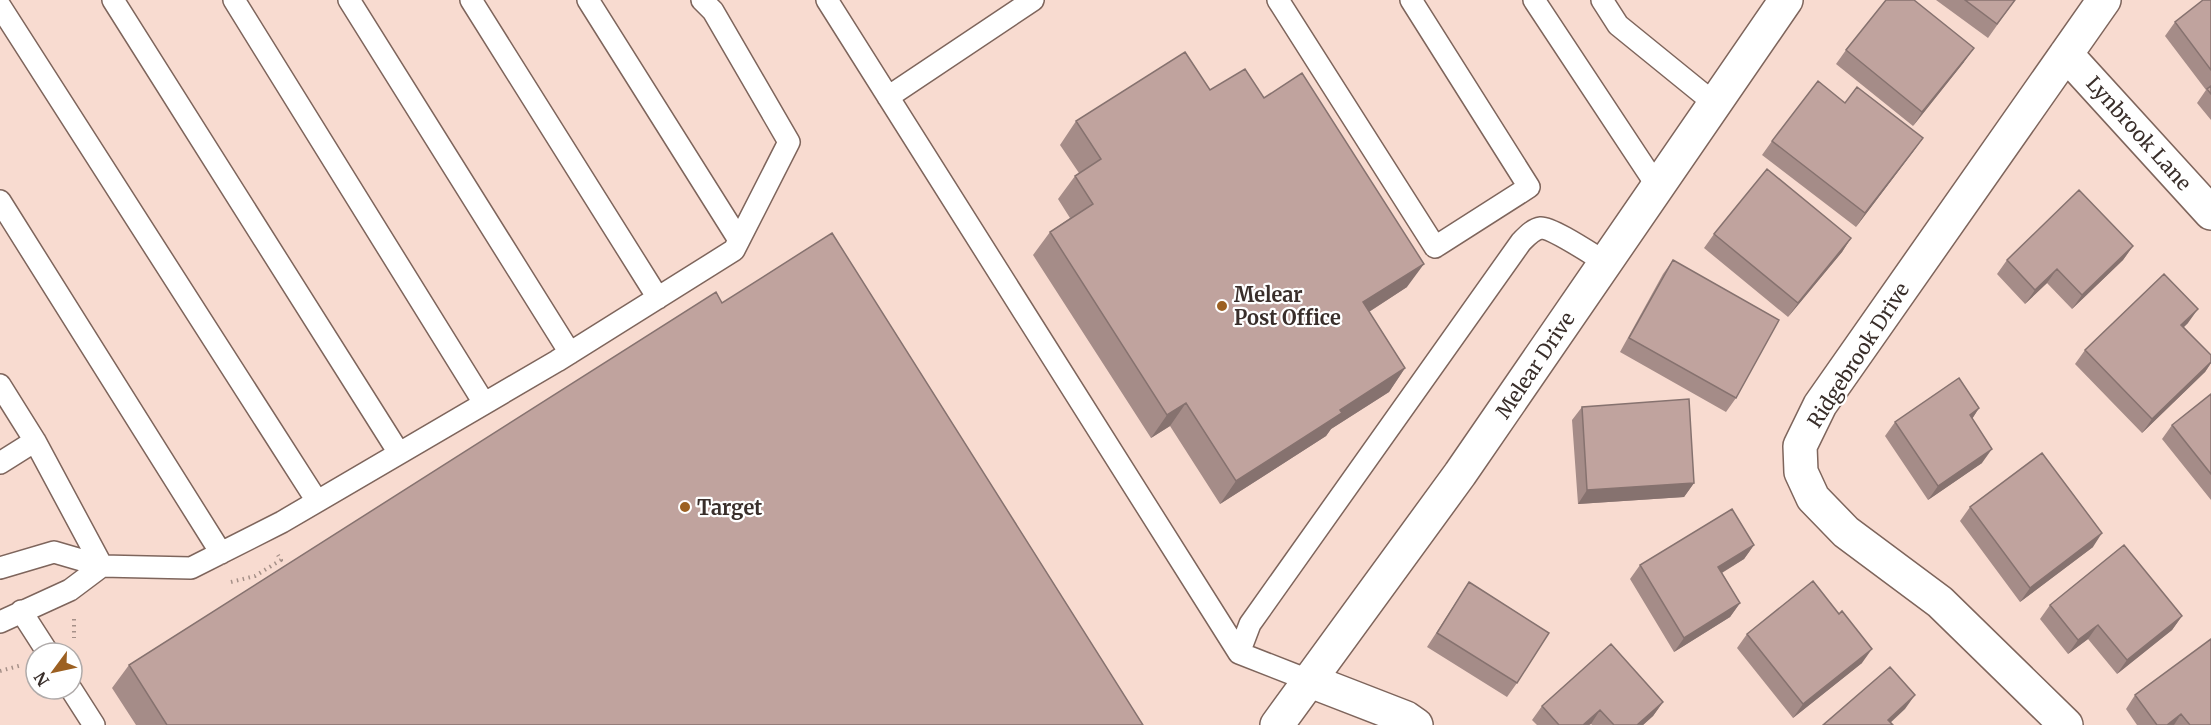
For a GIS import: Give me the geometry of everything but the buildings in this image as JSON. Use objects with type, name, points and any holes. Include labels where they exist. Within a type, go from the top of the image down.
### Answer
[{"type":"street","name":"Melear Drive","points":[[1277,725],[1460,474],[1786,0]]},
{"type":"street","name":"Ridgebrook Drive","points":[[2066,725],[1940,602],[1846,532],[1813,498],[1800,472],[1800,446],[1820,405],[2104,0]]},
{"type":"street","name":"Lynbrook Lane","points":[[2067,54],[2211,213]]},
{"type":"street","points":[[1308,680],[1406,718],[1416,725]]},
{"type":"lane","points":[[112,0],[399,453]]},
{"type":"lane","points":[[234,0],[484,403]]},
{"type":"lane","points":[[349,0],[570,352]]},
{"type":"lane","points":[[471,0],[658,298]]},
{"type":"lane","points":[[588,0],[739,240]]},
{"type":"lane","points":[[0,568],[54,552],[102,566],[191,568],[317,501],[399,453],[570,352],[734,250],[789,142],[712,11],[702,0]]},
{"type":"lane","points":[[827,0],[1239,653],[1308,680]]},
{"type":"lane","points":[[888,97],[1033,0]]},
{"type":"lane","points":[[1278,0],[1435,247],[1528,187],[1411,0]]},
{"type":"lane","points":[[1534,0],[1657,186]]},
{"type":"lane","points":[[1602,0],[1618,25],[1714,103]]},
{"type":"lane","points":[[0,6],[317,501]]},
{"type":"lane","points":[[0,201],[221,553]]},
{"type":"lane","points":[[1239,653],[1250,624],[1521,242],[1530,233],[1541,228],[1552,231],[1605,262]]},
{"type":"lane","points":[[0,385],[35,441],[102,566]]},
{"type":"lane","points":[[0,464],[35,441]]},
{"type":"lane","points":[[0,622],[70,590],[102,566]]},
{"type":"lane","points":[[21,611],[40,641]]},
{"type":"lane","points":[[79,701],[94,725]]},
{"type":"path","points":[[0,671],[24,665]]},
{"type":"place","name":"Melear Post Office","points":[[1222,306]]},
{"type":"place","name":"Target","points":[[685,507]]}]
